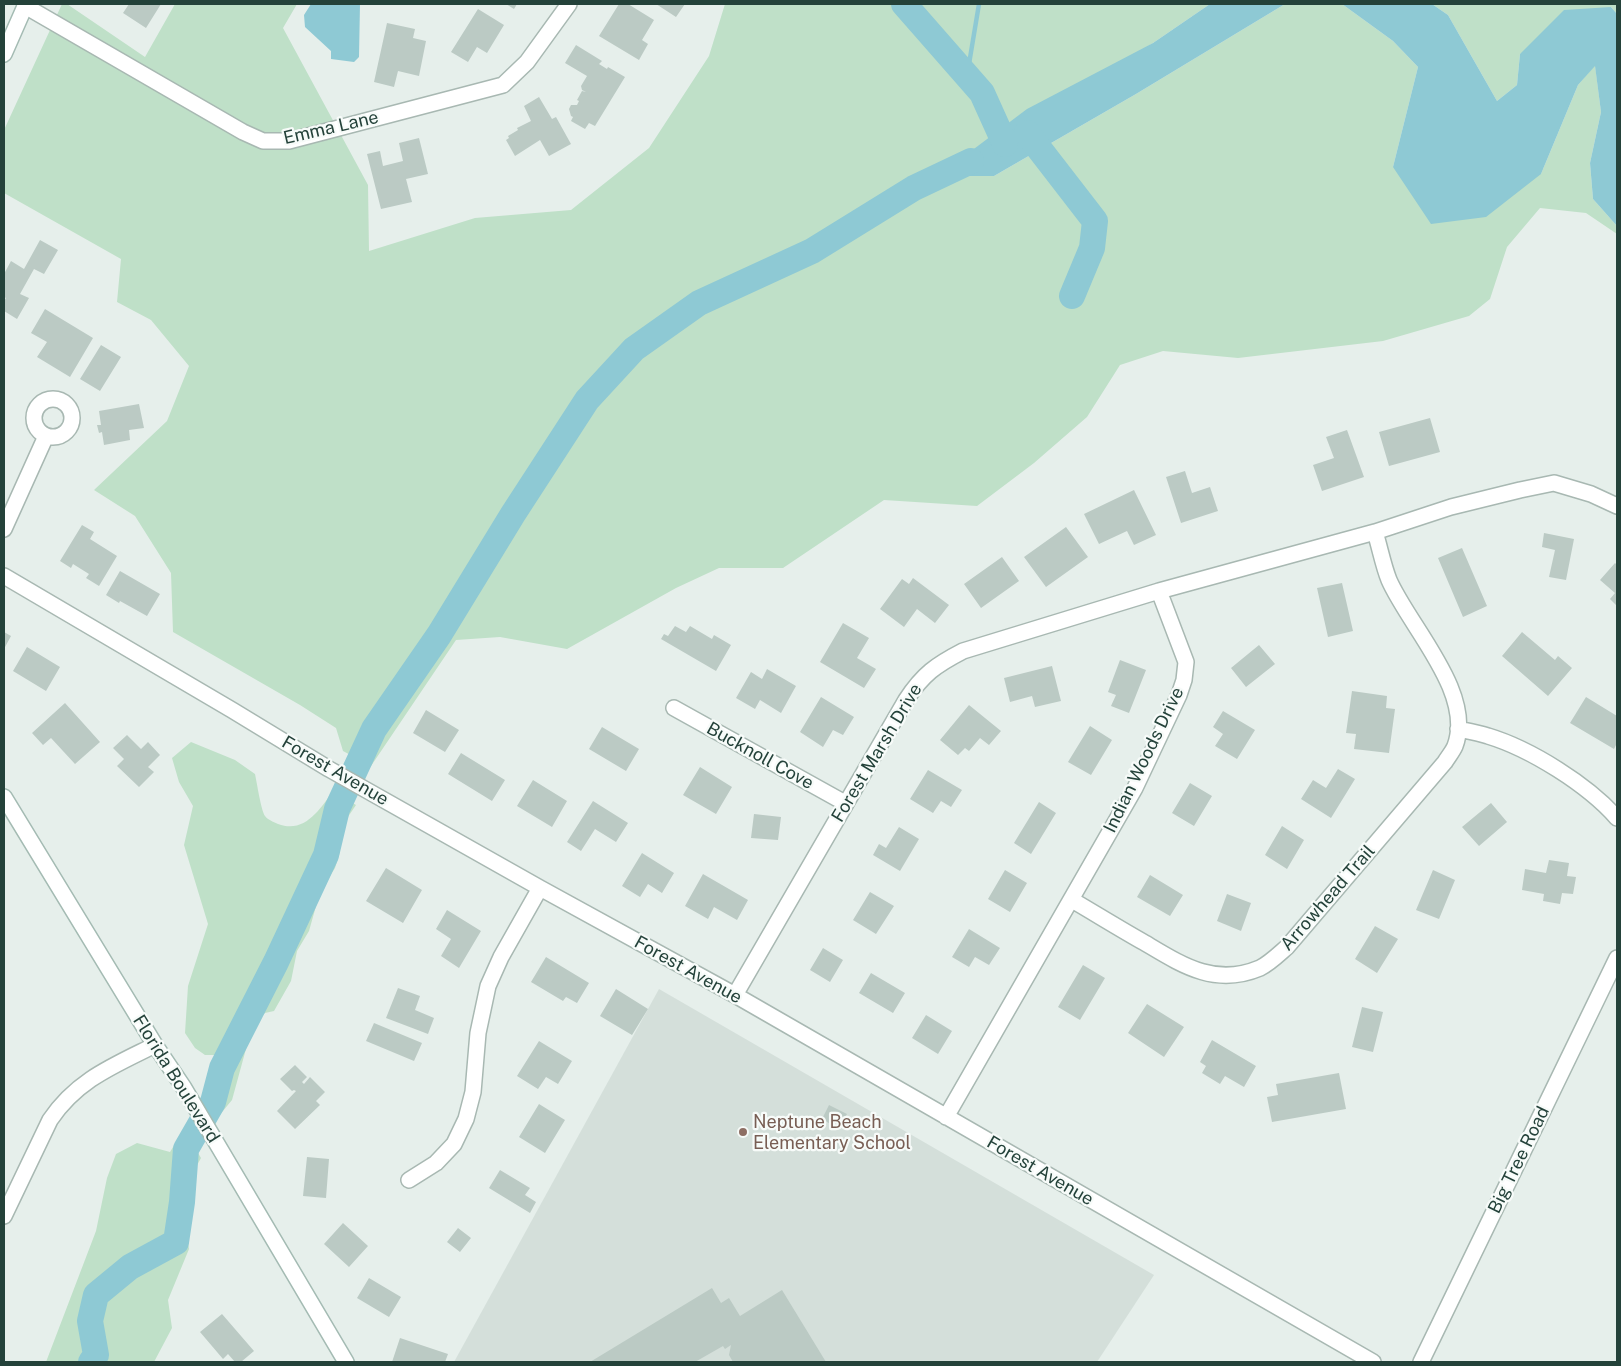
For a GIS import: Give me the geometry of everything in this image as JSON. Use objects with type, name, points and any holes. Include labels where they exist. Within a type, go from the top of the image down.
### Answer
[{"type":"street","name":"Emma Lane","points":[[25,5],[243,132],[263,140],[289,141],[503,85],[527,62],[569,4]]},
{"type":"street","points":[[4,54],[25,5]]},
{"type":"street","points":[[4,529],[46,436]]},
{"type":"street","points":[[1159,591],[1376,532],[1451,507],[1554,483],[1591,494],[1617,506]]},
{"type":"street","points":[[1376,532],[1389,580],[1430,648],[1450,686],[1458,713],[1458,729],[1489,736],[1526,752],[1584,787],[1617,818]]},
{"type":"street","name":"Forest Avenue","points":[[4,576],[329,769],[735,996],[1373,1362]]},
{"type":"street","name":"Forest Marsh Drive","points":[[735,996],[845,803],[918,682],[939,664],[963,651],[1159,591]]},
{"type":"street","name":"Indian Woods Drive","points":[[946,1117],[1135,788],[1178,695],[1184,680],[1186,662],[1159,591]]},
{"type":"street","name":"Bucknoll Cove","points":[[674,708],[845,803]]},
{"type":"street","name":"Arrowhead Trail","points":[[1072,900],[1173,960],[1199,972],[1216,976],[1237,974],[1260,967],[1288,947],[1445,762],[1455,746],[1458,729]]},
{"type":"street","name":"Florida Boulevard","points":[[4,797],[154,1045],[184,1088],[346,1362]]},
{"type":"street","points":[[409,1180],[436,1162],[454,1144],[466,1119],[474,1092],[478,1033],[488,986],[501,957],[540,888]]},
{"type":"street","name":"Big Tree Road","points":[[1422,1362],[1615,967]]},
{"type":"street","points":[[4,1216],[8,1193],[59,1106],[71,1093],[89,1079],[154,1045]]},
{"type":"shaded area","name":"Neptune Beach Elementary School","points":[[659,989],[1154,1275],[1097,1362],[454,1362]]},
{"type":"green space","points":[[62,4],[67,4],[145,57],[175,4],[297,4],[283,28],[368,185],[369,251],[475,218],[571,210],[649,148],[709,56],[725,4],[1210,4],[1153,43],[940,176],[994,176],[1136,94],[1285,4],[1342,4],[1393,41],[1418,67],[1393,167],[1541,174],[1578,85],[1595,65],[1601,112],[1590,163],[1593,199],[1617,226],[1617,234],[1586,213],[1540,208],[1507,247],[1490,299],[1469,316],[1383,341],[1238,358],[1163,351],[1120,365],[1087,417],[1034,463],[977,506],[884,500],[783,568],[719,568],[676,588],[567,649],[500,637],[456,640],[371,766],[343,751],[336,728],[300,705],[173,632],[171,573],[135,516],[94,490],[167,421],[189,366],[151,320],[117,302],[121,259],[4,193],[4,130]]},
{"type":"green space","points":[[1432,4],[1617,4],[1617,14],[1611,7],[1520,54],[1517,85],[1497,101],[1448,15]]},
{"type":"green space","points":[[191,742],[235,760],[255,774],[265,816],[278,824],[296,826],[304,823],[317,812],[333,791],[356,805],[337,833],[340,852],[335,868],[320,892],[309,931],[297,951],[291,981],[274,1011],[265,1013],[252,1027],[232,1100],[218,1117],[204,1091],[216,1055],[205,1055],[195,1048],[185,1033],[188,986],[208,924],[184,845],[193,806],[179,782],[172,758]]},
{"type":"green space","points":[[184,1129],[201,1158],[190,1178],[186,1219],[189,1249],[168,1300],[172,1328],[154,1362],[46,1362],[96,1231],[107,1178],[116,1154],[137,1143],[170,1152]]},
{"type":"water","points":[[311,4],[360,4],[359,57],[354,62],[331,59],[331,51],[305,27],[304,15]]},
{"type":"water","points":[[1210,4],[1285,4],[1136,94],[994,176],[938,176],[1027,109],[1153,43]]},
{"type":"water","points":[[1342,4],[1432,4],[1448,15],[1497,101],[1517,85],[1520,54],[1564,10],[1611,7],[1617,14],[1617,226],[1593,199],[1590,163],[1601,112],[1595,66],[1578,85],[1541,174],[1486,217],[1431,224],[1393,167],[1418,67],[1393,41]]},
{"type":"building","points":[[129,4],[161,4],[146,28],[123,13]]},
{"type":"building","points":[[506,4],[517,4],[514,9]]},
{"type":"building","points":[[619,4],[628,4],[654,20],[642,40],[648,44],[639,60],[599,36]]},
{"type":"building","points":[[656,4],[685,4],[676,17]]},
{"type":"building","points":[[478,9],[504,25],[487,53],[477,47],[468,62],[451,52]]},
{"type":"building","points":[[387,23],[415,29],[413,38],[426,41],[419,76],[398,71],[394,87],[374,82]]},
{"type":"building","points":[[576,45],[602,61],[599,64],[625,77],[595,126],[589,123],[585,129],[571,121],[573,117],[569,109],[571,105],[577,105],[579,101],[577,100],[582,91],[586,92],[582,90],[581,86],[587,76],[565,63]]},
{"type":"building","points":[[539,97],[552,119],[556,117],[571,144],[549,156],[540,140],[515,156],[506,140],[509,138],[508,136],[518,130],[517,128],[531,121],[524,106]]},
{"type":"building","points":[[419,138],[428,174],[406,179],[412,202],[381,209],[367,154],[380,151],[383,166],[403,161],[399,143]]},
{"type":"building","points":[[40,240],[58,250],[44,274],[34,269],[20,294],[29,298],[17,319],[4,311],[4,301],[6,298],[4,297],[4,274],[11,261],[24,269]]},
{"type":"building","points":[[45,309],[93,338],[70,377],[37,357],[47,342],[31,333]]},
{"type":"building","points":[[101,345],[121,357],[100,391],[80,379]]},
{"type":"building","points":[[139,404],[144,428],[129,430],[130,440],[104,445],[102,432],[99,433],[97,425],[101,425],[99,411]]},
{"type":"building","points":[[1430,418],[1440,452],[1389,466],[1379,432]]},
{"type":"building","points":[[1347,430],[1364,477],[1322,491],[1313,465],[1334,458],[1326,437]]},
{"type":"building","points":[[1185,471],[1192,493],[1210,487],[1218,511],[1181,523],[1166,477]]},
{"type":"building","points":[[1134,490],[1156,535],[1134,545],[1127,531],[1099,544],[1084,514]]},
{"type":"building","points":[[82,525],[94,532],[90,539],[117,556],[99,586],[86,578],[89,574],[73,564],[71,568],[60,561]]},
{"type":"building","points":[[1066,527],[1088,557],[1046,587],[1024,557]]},
{"type":"building","points":[[1544,533],[1574,539],[1566,580],[1549,577],[1555,550],[1542,547]]},
{"type":"building","points":[[1462,548],[1487,606],[1463,617],[1438,558]]},
{"type":"building","points":[[1002,557],[1019,581],[981,608],[964,584]]},
{"type":"building","points":[[1615,563],[1617,565],[1617,606],[1610,599],[1615,593],[1600,580]]},
{"type":"building","points":[[120,571],[160,594],[147,616],[106,595]]},
{"type":"building","points":[[913,578],[949,605],[935,623],[917,609],[904,627],[880,609],[902,579],[909,584]]},
{"type":"building","points":[[1342,583],[1353,631],[1328,637],[1317,588]]},
{"type":"building","points":[[843,623],[869,638],[857,658],[876,669],[864,688],[820,662]]},
{"type":"building","points":[[675,626],[686,632],[690,626],[712,639],[714,635],[731,645],[716,671],[661,639],[664,634],[668,636]]},
{"type":"building","points":[[4,632],[11,636],[4,649]]},
{"type":"building","points":[[1522,632],[1555,660],[1558,656],[1572,668],[1548,696],[1502,656]]},
{"type":"building","points":[[1259,645],[1275,664],[1246,687],[1231,668]]},
{"type":"building","points":[[27,647],[60,667],[46,691],[13,671]]},
{"type":"building","points":[[1120,660],[1146,670],[1129,713],[1111,706],[1116,695],[1108,692]]},
{"type":"building","points":[[1052,666],[1061,701],[1035,707],[1032,696],[1010,702],[1004,678]]},
{"type":"building","points":[[767,669],[796,686],[781,713],[760,700],[755,709],[736,698],[751,672],[762,679]]},
{"type":"building","points":[[1352,691],[1387,696],[1386,708],[1395,709],[1389,753],[1354,749],[1356,734],[1346,733]]},
{"type":"building","points":[[821,697],[854,717],[843,735],[833,730],[823,747],[800,732]]},
{"type":"building","points":[[1586,697],[1617,716],[1617,743],[1614,749],[1570,723]]},
{"type":"building","points":[[65,703],[100,742],[75,764],[51,738],[43,745],[32,733]]},
{"type":"building","points":[[969,705],[1001,731],[989,745],[980,738],[969,751],[965,748],[958,755],[940,740]]},
{"type":"building","points":[[426,710],[459,730],[445,752],[413,733]]},
{"type":"building","points":[[1223,711],[1255,730],[1237,759],[1215,746],[1223,734],[1213,727]]},
{"type":"building","points":[[1090,726],[1112,740],[1091,775],[1068,762]]},
{"type":"building","points":[[602,727],[639,749],[626,771],[589,749]]},
{"type":"building","points":[[127,735],[141,749],[148,742],[160,755],[148,767],[154,772],[139,787],[117,766],[124,759],[113,748]]},
{"type":"building","points":[[461,753],[505,780],[492,801],[448,774]]},
{"type":"building","points":[[700,767],[732,787],[716,814],[683,795]]},
{"type":"building","points":[[1338,769],[1355,779],[1331,818],[1301,799],[1313,780],[1326,788]]},
{"type":"building","points":[[928,770],[962,790],[951,807],[941,801],[933,813],[910,799]]},
{"type":"building","points":[[533,780],[567,801],[552,827],[517,806]]},
{"type":"building","points":[[1190,783],[1212,796],[1194,826],[1172,813]]},
{"type":"building","points":[[593,801],[628,823],[616,842],[595,829],[581,851],[567,842]]},
{"type":"building","points":[[1039,802],[1056,813],[1031,854],[1014,843]]},
{"type":"building","points":[[1491,803],[1507,822],[1479,846],[1462,827]]},
{"type":"building","points":[[754,814],[781,817],[778,840],[751,838]]},
{"type":"building","points":[[1282,826],[1304,840],[1287,869],[1265,855]]},
{"type":"building","points":[[899,827],[919,839],[900,871],[873,855],[879,844],[886,848]]},
{"type":"building","points":[[642,853],[674,873],[662,893],[648,884],[640,897],[622,886]]},
{"type":"building","points":[[1549,860],[1569,863],[1567,876],[1576,877],[1573,894],[1562,893],[1560,904],[1543,901],[1544,894],[1522,890],[1525,869],[1546,873]]},
{"type":"building","points":[[386,868],[422,890],[403,923],[366,901]]},
{"type":"building","points":[[1005,870],[1027,883],[1010,912],[988,899]]},
{"type":"building","points":[[1433,870],[1455,880],[1439,919],[1416,910]]},
{"type":"building","points":[[703,874],[748,900],[737,920],[714,907],[708,919],[685,906]]},
{"type":"building","points":[[1150,875],[1183,895],[1170,916],[1137,897]]},
{"type":"building","points":[[870,892],[894,906],[876,934],[853,920]]},
{"type":"building","points":[[1227,894],[1251,903],[1241,931],[1217,921]]},
{"type":"building","points":[[447,910],[481,931],[459,968],[441,956],[451,939],[436,929]]},
{"type":"building","points":[[1375,926],[1398,939],[1377,973],[1355,959]]},
{"type":"building","points":[[969,929],[1000,948],[989,965],[975,957],[969,967],[952,957]]},
{"type":"building","points":[[823,948],[843,960],[830,982],[810,970]]},
{"type":"building","points":[[546,957],[589,983],[577,1003],[566,997],[563,1001],[531,982]]},
{"type":"building","points":[[1083,965],[1105,978],[1080,1020],[1058,1007]]},
{"type":"building","points":[[871,973],[905,993],[893,1013],[859,993]]},
{"type":"building","points":[[398,988],[420,996],[415,1010],[434,1018],[428,1034],[386,1018]]},
{"type":"building","points":[[616,989],[648,1009],[632,1035],[600,1016]]},
{"type":"building","points":[[1147,1004],[1184,1027],[1164,1057],[1128,1033]]},
{"type":"building","points":[[1362,1007],[1383,1012],[1373,1052],[1352,1047]]},
{"type":"building","points":[[926,1015],[952,1031],[938,1054],[912,1038]]},
{"type":"building","points":[[374,1023],[422,1043],[414,1061],[366,1041]]},
{"type":"building","points":[[1212,1040],[1256,1066],[1244,1087],[1225,1076],[1220,1084],[1202,1073],[1206,1066],[1200,1062]]},
{"type":"building","points":[[539,1041],[572,1061],[558,1084],[546,1077],[538,1089],[517,1076]]},
{"type":"building","points":[[295,1065],[307,1077],[302,1082],[304,1084],[310,1077],[325,1092],[316,1101],[320,1105],[295,1129],[277,1111],[296,1091],[292,1091],[280,1079]]},
{"type":"building","points":[[1339,1073],[1346,1109],[1272,1122],[1267,1097],[1278,1095],[1276,1084]]},
{"type":"building","points":[[539,1104],[565,1120],[545,1153],[519,1137]]},
{"type":"building","points":[[829,1105],[847,1114],[839,1129],[822,1119]]},
{"type":"building","points":[[307,1157],[329,1159],[326,1198],[303,1196]]},
{"type":"building","points":[[500,1170],[530,1188],[525,1195],[536,1202],[530,1213],[489,1188]]},
{"type":"building","points":[[343,1223],[368,1246],[349,1267],[324,1244]]},
{"type":"building","points":[[458,1228],[471,1238],[460,1252],[447,1242]]},
{"type":"building","points":[[369,1278],[401,1297],[389,1317],[357,1298]]},
{"type":"building","points":[[712,1288],[721,1303],[729,1298],[740,1316],[782,1290],[826,1362],[733,1362],[729,1355],[731,1345],[725,1349],[723,1346],[695,1362],[590,1362]]},
{"type":"building","points":[[222,1314],[254,1351],[241,1362],[235,1362],[228,1354],[223,1359],[200,1332]]},
{"type":"building","points":[[400,1338],[448,1354],[445,1362],[392,1362]]},
{"type":"waterway","points":[[904,4],[982,93],[1005,144]]},
{"type":"waterway","points":[[967,76],[979,4]]},
{"type":"waterway","points":[[1027,133],[1095,221],[1092,248],[1072,296]]},
{"type":"waterway","points":[[91,1362],[96,1355],[90,1321],[96,1295],[130,1267],[176,1242],[182,1202],[186,1149],[213,1102],[222,1068],[276,962],[326,855],[337,809],[374,729],[439,635],[513,514],[587,400],[634,349],[699,303],[812,251],[914,188],[971,161]]},
{"type":"place","name":"Neptune Beach Elementary School","points":[[743,1132]]}]
